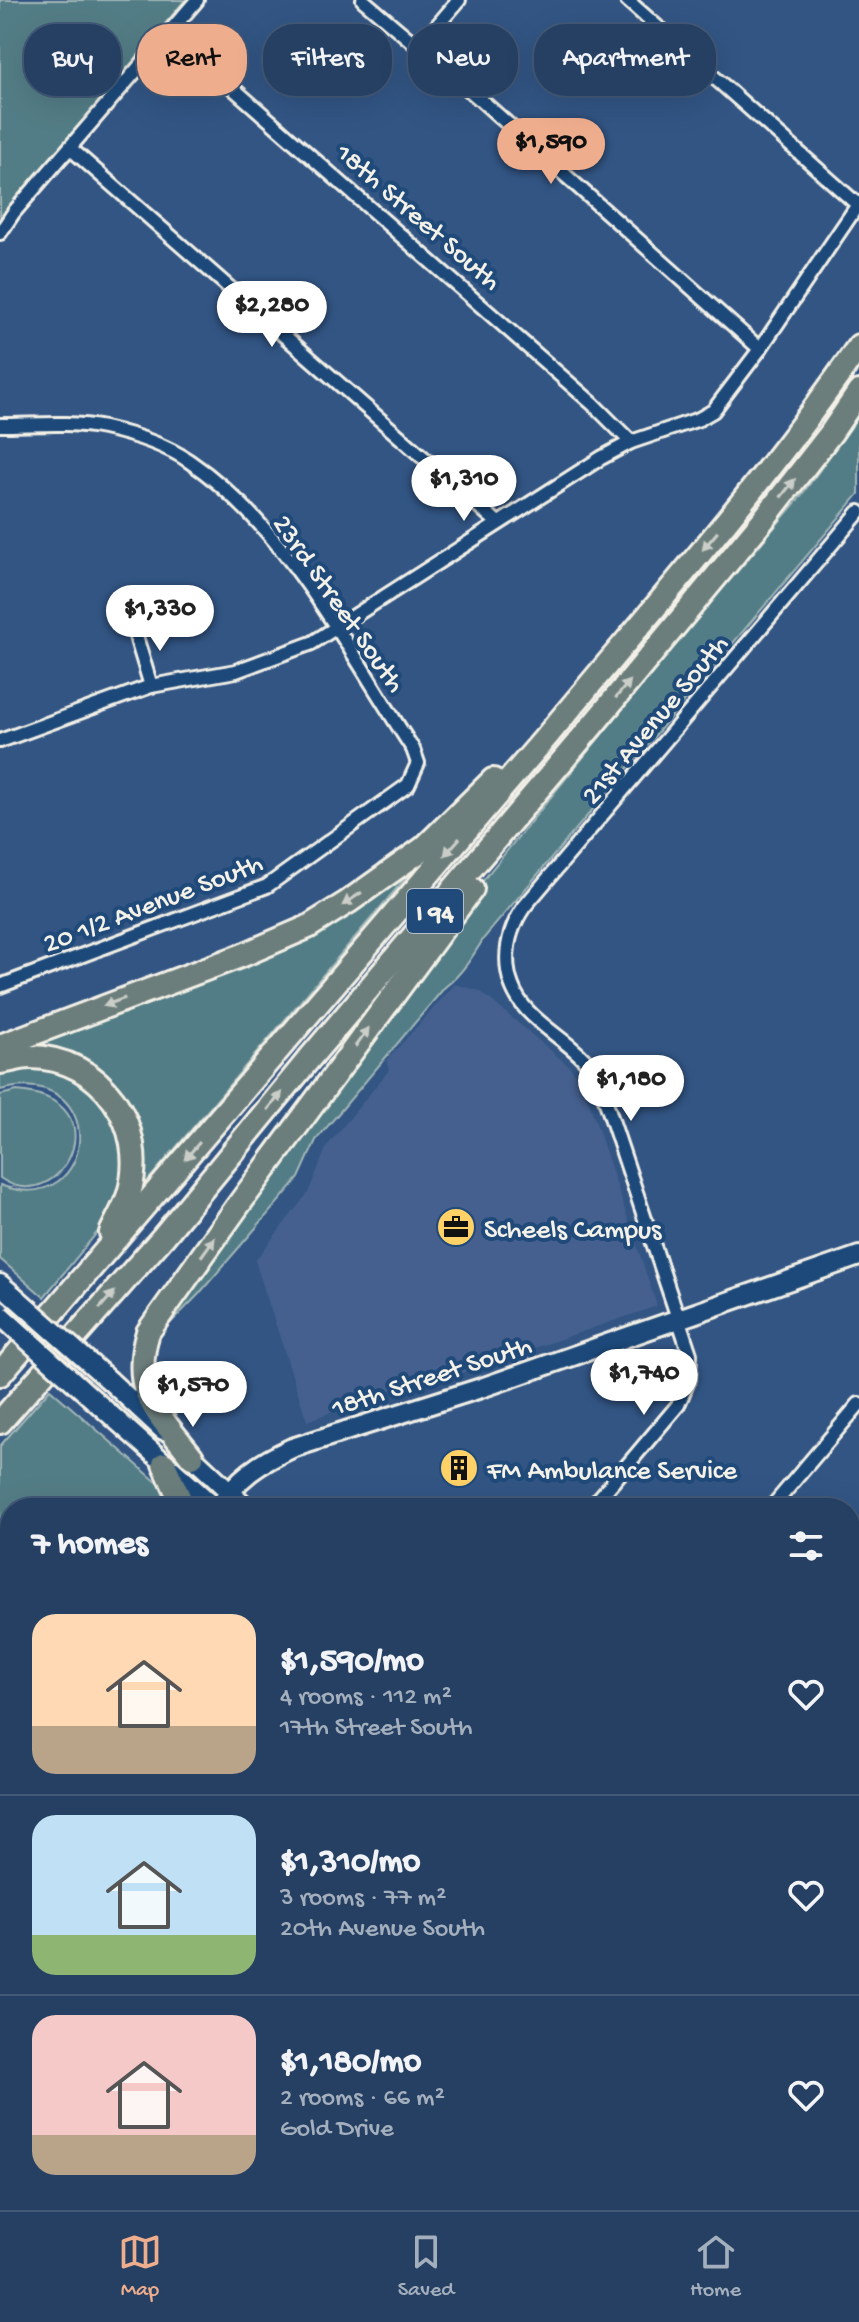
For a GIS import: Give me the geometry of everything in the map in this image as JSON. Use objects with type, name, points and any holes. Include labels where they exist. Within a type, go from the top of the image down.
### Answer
[{"type":"highway","name":"I 94","points":[[0,1374],[735,512],[820,403],[859,346]]},
{"type":"highway","name":"I 94","points":[[0,1422],[163,1237],[309,1059],[591,727],[763,520],[859,392]]},
{"type":"highway","points":[[0,1046],[243,955],[308,927],[424,848],[596,678]]},
{"type":"highway","points":[[192,1457],[152,1405],[145,1391],[141,1377],[142,1352],[148,1332],[591,727]]},
{"type":"highway","points":[[0,1062],[29,1057],[58,1061],[89,1073],[111,1094],[126,1117],[134,1152],[129,1193],[99,1258]]},
{"type":"highway","points":[[0,1437],[31,1386]]},
{"type":"highway","points":[[164,1464],[179,1498]]},
{"type":"street","points":[[176,24],[197,0]]},
{"type":"street","points":[[363,0],[408,39]]},
{"type":"street","points":[[438,24],[459,0]]},
{"type":"street","points":[[0,741],[151,686],[236,671],[312,643],[601,458],[631,442],[699,419],[713,411],[760,349],[859,202],[627,0]]},
{"type":"street","points":[[0,233],[14,212],[137,69]]},
{"type":"street","name":"18th Street South","points":[[242,96],[558,373],[631,442]]},
{"type":"street","points":[[475,96],[760,349]]},
{"type":"street","points":[[70,148],[498,523]]},
{"type":"street","name":"23rd Street South","points":[[0,425],[75,424],[103,428],[142,440],[186,459],[227,489],[287,557],[413,749],[418,763],[408,785],[362,819]]},
{"type":"street","name":"21st Avenue South","points":[[679,1318],[598,1078],[579,1053],[527,1009],[514,990],[507,966],[510,931],[524,907],[859,512]]},
{"type":"street","points":[[134,630],[151,686]]},
{"type":"street","name":"20 1/2 Avenue South","points":[[0,986],[267,886],[362,819]]},
{"type":"street","name":"18th Street South","points":[[223,1498],[248,1472],[292,1448],[438,1403],[679,1318],[858,1260]]},
{"type":"street","points":[[7,1290],[236,1498]]},
{"type":"street","points":[[0,1315],[205,1498]]},
{"type":"street","points":[[599,1498],[678,1405],[689,1379],[690,1354],[679,1318]]},
{"type":"street","points":[[779,1498],[859,1404]]},
{"type":"shaded area","name":"Scheels Campus","points":[[455,984],[480,991],[569,1066],[583,1084],[657,1306],[456,1375],[444,1370],[307,1421],[255,1261],[308,1193],[327,1146],[389,1070],[387,1060]]},
{"type":"green space","points":[[0,0],[185,0],[165,24],[137,24],[137,57],[121,76],[121,24],[24,24],[24,96],[105,96],[0,221]]},
{"type":"green space","points":[[859,416],[859,494],[484,938],[462,971],[445,987],[316,1140],[299,1178],[198,1295],[153,1341],[151,1333],[488,874],[798,500]]},
{"type":"green space","points":[[414,868],[145,1184],[138,1182],[107,1082],[3,1055]]},
{"type":"green space","points":[[18,1065],[61,1069],[105,1101],[127,1152],[114,1212],[44,1297],[0,1259],[0,1185],[33,1190],[58,1182],[73,1163],[79,1140],[75,1117],[61,1097],[36,1087],[0,1090],[0,1069]]},
{"type":"green space","points":[[17,1091],[49,1099],[68,1114],[74,1133],[71,1154],[60,1171],[43,1184],[23,1187],[0,1178],[0,1095]]},
{"type":"green space","points":[[50,1389],[166,1490],[170,1498],[0,1498],[0,1446]]},
{"type":"place","name":"Scheels Campus","points":[[456,1227]]},
{"type":"place","name":"FM Ambulance Service","points":[[459,1468]]}]
